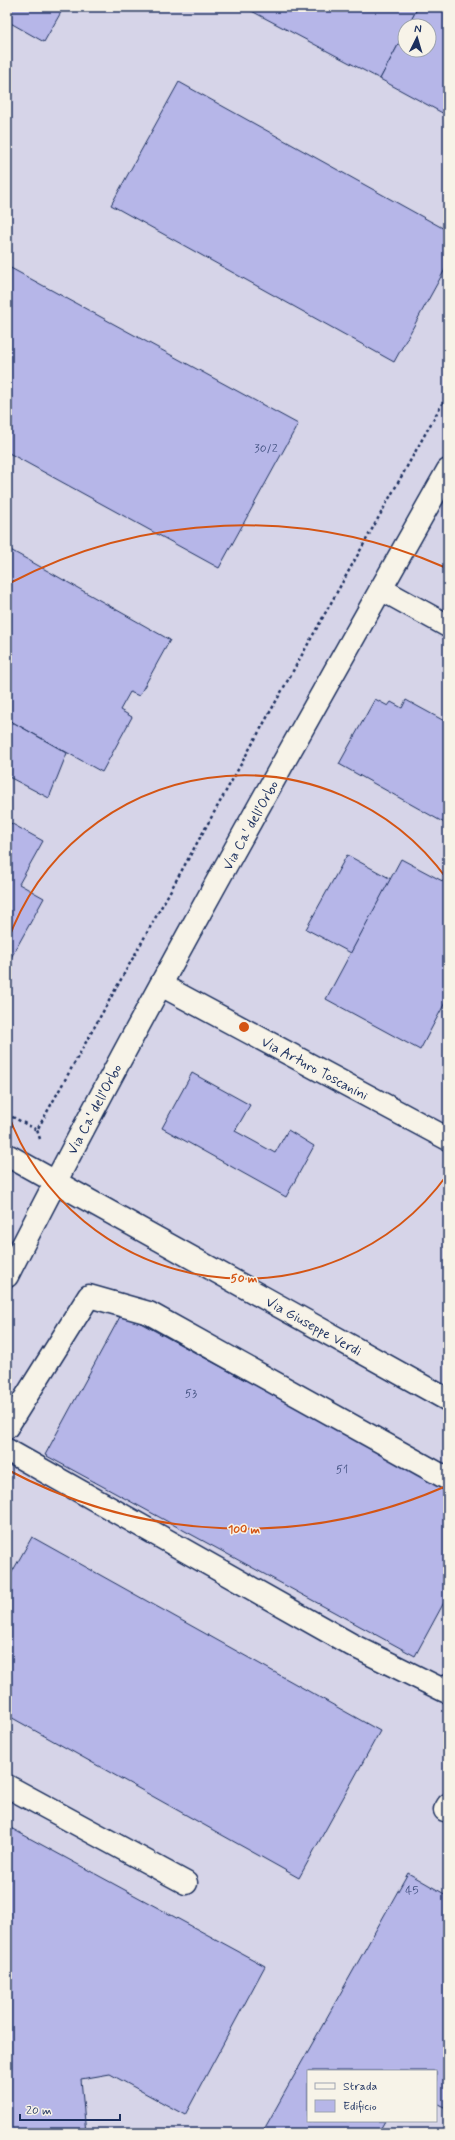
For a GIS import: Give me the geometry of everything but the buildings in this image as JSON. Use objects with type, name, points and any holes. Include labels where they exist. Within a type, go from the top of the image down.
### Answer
[{"type":"street","name":"Via Ca' dell'Orbo","points":[[7,1276],[55,1182],[161,985],[448,470]]},
{"type":"street","points":[[381,589],[448,626]]},
{"type":"street","name":"Via Arturo Toscanini","points":[[161,985],[448,1139]]},
{"type":"street","name":"Via Giuseppe Verdi","points":[[7,1155],[448,1400]]},
{"type":"street","points":[[7,1427],[89,1296],[149,1313],[448,1479]]},
{"type":"street","points":[[7,1450],[352,1646],[445,1691],[448,1686]]},
{"type":"street","points":[[7,1786],[186,1883]]},
{"type":"path","points":[[37,1130],[448,393]]},
{"type":"path","points":[[7,1114],[37,1130],[55,1182]]},
{"type":"shaded area","points":[[7,7],[448,7],[448,2133],[7,2133]]}]
